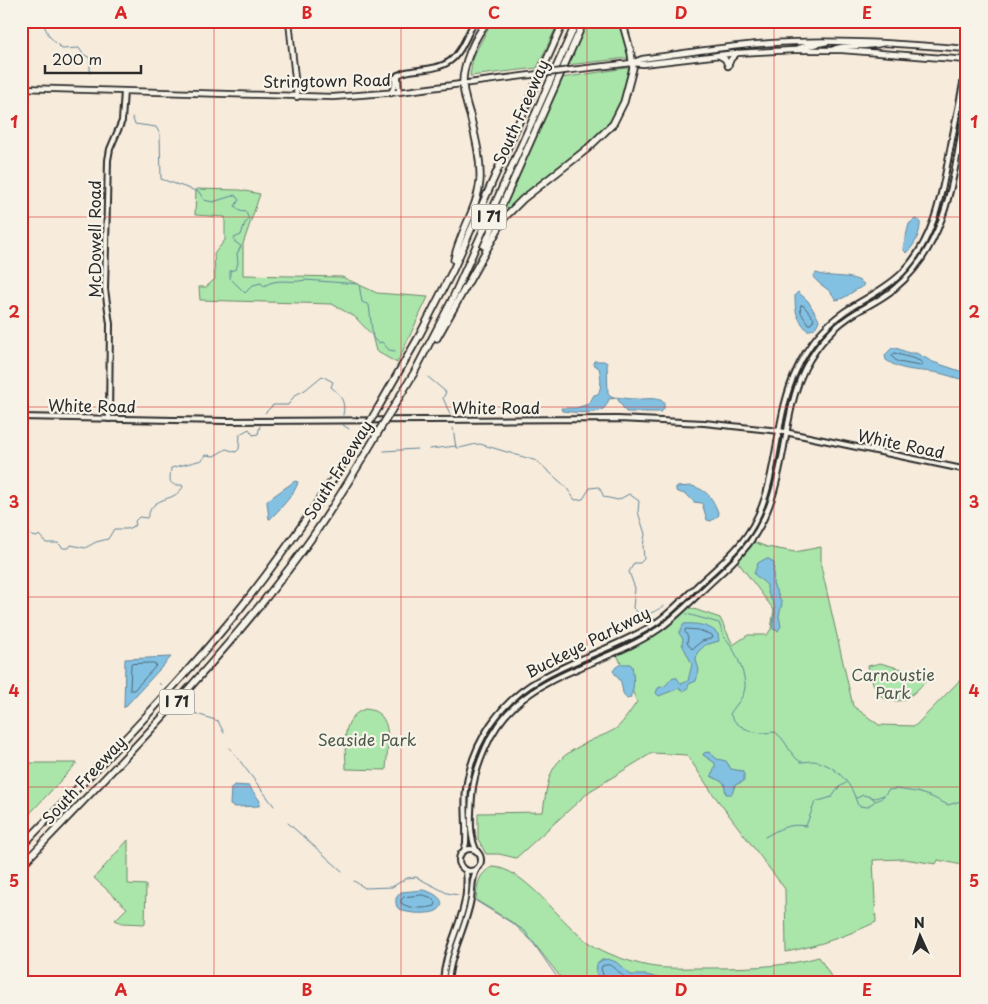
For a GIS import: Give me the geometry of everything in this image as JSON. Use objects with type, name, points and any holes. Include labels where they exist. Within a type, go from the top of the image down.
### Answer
[{"type":"highway","points":[[453,270],[456,250],[475,202],[480,182],[480,163],[476,139],[463,84],[468,59],[474,43],[488,21]]},
{"type":"highway","name":"South Freeway","points":[[21,847],[176,684],[220,633],[299,531],[365,430],[407,359],[453,270],[564,21]]},
{"type":"highway","name":"South Freeway","points":[[21,866],[182,696],[265,598],[304,548],[380,429],[429,345],[451,302],[577,21]]},
{"type":"highway","name":"I 71","points":[[429,345],[436,339],[444,327],[476,266],[584,21]]},
{"type":"highway","points":[[476,266],[504,217],[587,149],[613,124],[628,91],[632,74],[632,63],[622,21]]},
{"type":"main road","points":[[289,21],[297,97]]},
{"type":"main road","points":[[794,50],[830,41]]},
{"type":"main road","name":"Stringtown Road","points":[[632,63],[642,59],[711,50],[767,44],[830,41],[886,42],[967,49]]},
{"type":"main road","points":[[830,50],[838,47],[852,48],[878,45],[886,42]]},
{"type":"main road","points":[[668,61],[674,58],[710,53],[711,50]]},
{"type":"main road","name":"Stringtown Road","points":[[21,88],[297,97],[346,96],[391,93],[571,70],[738,53],[830,50],[888,53],[967,61]]},
{"type":"main road","points":[[718,55],[724,59],[728,66],[731,59],[738,53]]},
{"type":"street","points":[[391,93],[395,84],[395,78],[398,75],[404,72],[434,69],[450,61],[458,52],[475,21]]},
{"type":"street","name":"Buckeye Parkway","points":[[464,851],[466,844],[465,804],[469,774],[486,731],[496,716],[512,699],[537,680],[655,624],[736,550],[748,534],[764,503],[786,399],[792,380],[803,357],[815,340],[835,319],[880,291],[901,274],[912,262],[932,227],[939,206],[967,61]]},
{"type":"street","points":[[398,75],[399,92]]},
{"type":"street","name":"McDowell Road","points":[[109,419],[110,319],[105,289],[108,160],[110,149],[122,121],[124,91]]},
{"type":"street","name":"Buckeye Parkway","points":[[478,853],[472,840],[474,782],[486,745],[502,720],[516,704],[540,686],[659,629],[676,616],[754,538],[770,505],[776,485],[794,397],[808,362],[819,346],[848,318],[896,288],[913,271],[932,244],[945,210],[967,100]]},
{"type":"street","name":"White Road","points":[[21,417],[225,421],[618,419],[704,423],[787,432],[967,470]]},
{"type":"street","points":[[443,983],[448,950],[461,920],[466,902],[466,870],[459,862],[460,857],[464,851],[472,850],[478,853],[481,859],[473,876],[467,916],[452,957],[448,983]]},
{"type":"street","points":[[466,870],[470,871],[477,868]]},
{"type":"green space","points":[[492,21],[559,21],[537,68],[470,76],[473,57]]},
{"type":"green space","points":[[586,21],[620,21],[628,58],[567,65]]},
{"type":"green space","points":[[626,68],[630,70],[619,109],[607,127],[519,198],[505,215],[502,215],[561,78]]},
{"type":"green space","points":[[196,189],[240,190],[260,194],[243,244],[243,275],[342,277],[377,293],[428,297],[397,363],[376,351],[372,335],[355,317],[332,304],[200,300],[199,287],[206,287],[215,279],[214,254],[225,240],[225,217],[195,215]]},
{"type":"green space","points":[[754,542],[767,547],[795,552],[821,547],[821,566],[853,706],[879,725],[915,726],[967,673],[967,866],[938,860],[936,864],[904,859],[873,860],[876,922],[832,940],[786,952],[785,889],[713,794],[687,755],[652,753],[590,791],[516,858],[499,854],[486,854],[478,839],[478,813],[543,812],[548,784],[555,766],[561,759],[580,746],[618,727],[637,702],[616,652],[654,633],[688,607],[720,618],[733,645],[748,635],[767,635],[771,629],[774,610],[737,561]]},
{"type":"green space","name":"Carnoustie Park","points":[[880,663],[930,677],[907,698],[899,701],[889,700],[879,694],[871,678],[868,666]]},
{"type":"green space","name":"Seaside Park","points":[[365,709],[375,711],[382,716],[386,723],[388,742],[386,770],[346,769],[345,743],[348,726],[351,719],[357,713]]},
{"type":"green space","points":[[21,763],[77,763],[21,823]]},
{"type":"green space","points":[[128,840],[128,884],[146,885],[145,924],[122,923],[115,920],[127,908],[94,878]]},
{"type":"green space","points":[[492,867],[504,869],[530,886],[589,943],[626,960],[661,968],[730,968],[760,967],[819,957],[835,983],[565,983],[533,942],[513,923],[476,900],[479,881],[484,873]]},
{"type":"water","points":[[915,219],[920,221],[918,234],[915,243],[906,253],[903,248],[909,224]]},
{"type":"water","points":[[816,273],[854,278],[864,284],[862,287],[836,300],[831,292],[813,277]]},
{"type":"water","points":[[798,292],[808,301],[819,320],[812,330],[807,330],[797,314],[795,295]]},
{"type":"water","points":[[892,348],[916,353],[933,362],[966,373],[967,379],[909,369],[892,364],[886,360],[885,355]]},
{"type":"water","points":[[594,361],[604,361],[607,363],[608,394],[611,397],[657,399],[664,402],[664,409],[661,412],[626,412],[617,398],[609,399],[600,411],[583,413],[562,411],[561,408],[576,408],[589,404],[594,395],[598,394],[601,385],[600,374],[599,368],[593,364]]},
{"type":"water","points":[[295,481],[298,482],[294,491],[282,507],[269,519],[268,500]]},
{"type":"water","points":[[692,486],[703,490],[712,500],[719,515],[711,521],[707,520],[702,503],[694,502],[676,491],[676,487]]},
{"type":"water","points":[[769,559],[774,563],[773,584],[782,603],[779,616],[781,626],[778,631],[773,629],[775,608],[767,585],[754,574],[758,563]]},
{"type":"water","points":[[684,624],[697,624],[711,628],[718,634],[719,641],[705,645],[697,653],[696,660],[699,670],[696,681],[689,684],[687,689],[683,691],[679,688],[659,696],[656,693],[658,688],[665,686],[673,677],[677,678],[681,684],[688,681],[692,664],[679,633]]},
{"type":"water","points":[[171,657],[124,708],[125,659]]},
{"type":"water","points":[[621,664],[630,664],[632,666],[634,679],[632,694],[627,699],[623,693],[621,682],[613,671]]},
{"type":"water","points":[[709,752],[717,759],[726,761],[731,769],[742,771],[744,774],[744,781],[735,785],[732,794],[726,794],[724,783],[711,776],[715,763],[703,755]]},
{"type":"water","points":[[234,785],[249,786],[260,801],[259,806],[235,807],[230,805],[231,788]]},
{"type":"water","points":[[423,890],[438,897],[442,903],[438,910],[430,913],[418,913],[402,911],[398,908],[396,898],[401,892]]},
{"type":"water","points":[[608,959],[616,962],[631,975],[647,975],[668,981],[701,975],[708,983],[602,983],[596,973],[597,964],[602,960]]},
{"type":"waterway","points":[[42,21],[49,36],[62,49],[79,48],[83,54],[90,58],[90,73]]},
{"type":"waterway","points":[[132,117],[135,124],[156,127],[160,134],[161,179],[199,192],[204,200],[213,202],[235,195],[239,200],[235,206],[240,211],[246,212],[249,220],[245,223],[241,235],[234,238],[235,242],[241,246],[237,254],[238,263],[236,269],[230,271],[230,278],[245,293],[253,285],[261,283],[264,286],[279,281],[305,280],[359,284],[362,302],[369,305],[373,338],[378,343],[382,342],[389,350],[395,351]]},
{"type":"waterway","points":[[265,413],[273,405],[288,405],[295,395],[305,390],[322,376],[333,382],[331,387],[338,393],[343,403],[343,415]]},
{"type":"waterway","points":[[428,377],[446,392],[443,398],[450,414]]},
{"type":"waterway","points":[[343,425],[349,429]]},
{"type":"waterway","points":[[21,526],[32,536],[37,537],[39,535],[46,543],[58,543],[63,548],[69,548],[71,545],[85,548],[96,542],[108,539],[114,529],[127,529],[136,525],[135,521],[139,517],[147,518],[151,508],[160,501],[172,497],[183,487],[170,481],[171,468],[202,460],[206,455],[214,456],[226,449],[236,452],[239,449],[240,434],[249,429],[253,435],[258,434],[260,426]]},
{"type":"waterway","points":[[453,428],[456,448],[480,444],[537,461],[566,487],[575,500],[583,499],[590,488],[599,487],[604,497],[618,500],[629,494],[639,501],[638,512],[645,534],[643,546],[644,559],[640,563],[634,563],[629,572],[635,588],[633,608],[641,613],[648,614],[664,606]]},
{"type":"waterway","points":[[430,449],[456,446]]},
{"type":"waterway","points":[[384,451],[417,449]]},
{"type":"waterway","points":[[687,614],[719,623],[724,637],[738,660],[745,681],[745,687],[741,698],[730,714],[736,722],[754,732],[775,732],[801,762],[820,762],[839,773],[849,784],[857,798],[863,795],[875,798],[884,795]]},
{"type":"waterway","points":[[186,707],[191,712],[218,721],[224,733]]},
{"type":"waterway","points":[[230,748],[274,806]]},
{"type":"waterway","points":[[765,837],[789,826],[806,826],[815,802],[832,797],[839,787],[846,783]]},
{"type":"waterway","points":[[872,797],[875,801],[883,797],[888,790],[896,789],[917,792],[948,805],[967,799]]},
{"type":"waterway","points":[[855,798],[858,805]]},
{"type":"waterway","points":[[859,806],[867,807],[874,802]]},
{"type":"waterway","points":[[288,823],[342,871]]},
{"type":"waterway","points":[[354,881],[365,888],[392,887],[407,878],[416,877],[447,893],[458,895]]},
{"type":"waterway","points":[[476,901],[525,931],[561,983]]}]
